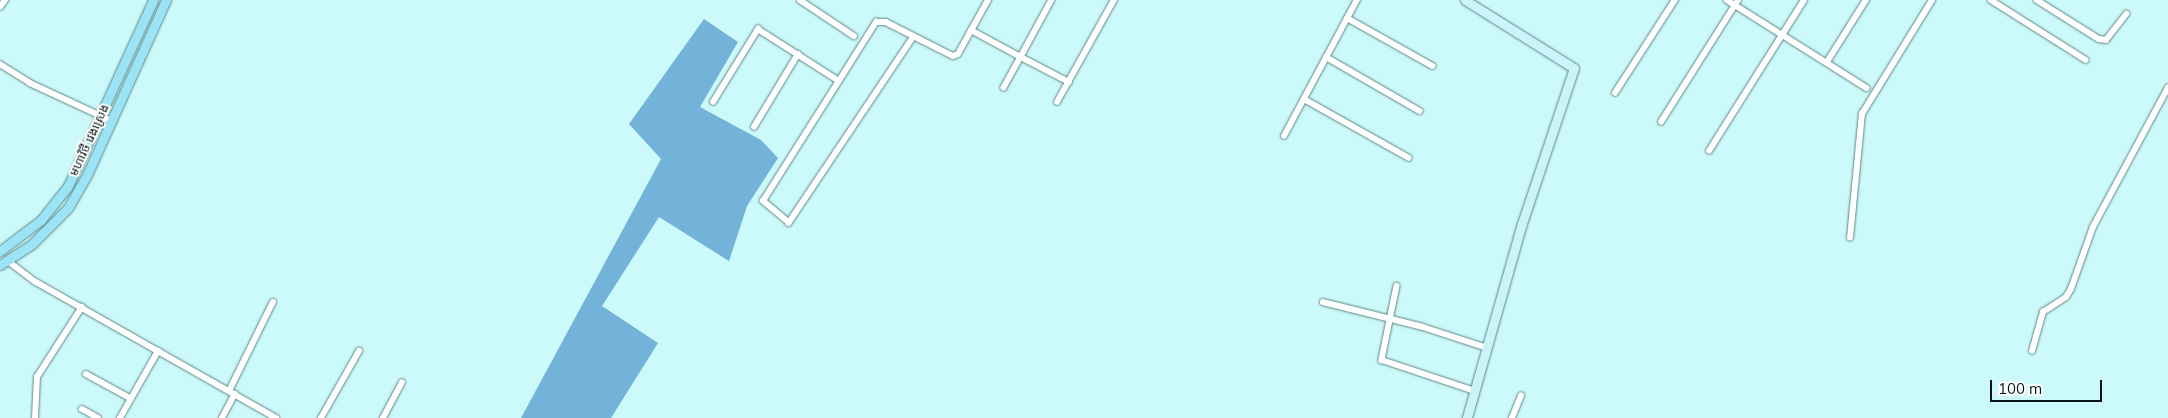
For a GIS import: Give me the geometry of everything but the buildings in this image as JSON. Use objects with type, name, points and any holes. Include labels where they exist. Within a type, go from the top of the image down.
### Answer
[{"type":"main road","name":"មហាវិថី វេងស្រេង","points":[[0,251],[41,220],[68,186],[153,0]]},
{"type":"main road","name":"មហាវិថី វេងស្រេង","points":[[4,263],[51,228],[68,208],[112,121],[166,0]]},
{"type":"street","points":[[0,7],[5,0]]},
{"type":"street","points":[[800,0],[854,36]]},
{"type":"street","points":[[913,38],[789,223],[763,201],[876,22],[881,20],[913,38],[954,56],[988,0]]},
{"type":"street","points":[[1004,88],[1052,0]]},
{"type":"street","points":[[1057,102],[1114,0]]},
{"type":"street","points":[[1284,136],[1357,0]]},
{"type":"street","points":[[1465,0],[1574,68],[1522,223],[1468,418]]},
{"type":"street","points":[[1615,93],[1675,0]]},
{"type":"street","points":[[1727,0],[1736,2],[1782,34],[1867,88]]},
{"type":"street","points":[[1709,151],[1804,0]]},
{"type":"street","points":[[1827,62],[1866,0]]},
{"type":"street","points":[[1850,238],[1862,114],[1932,0]]},
{"type":"street","points":[[1990,0],[2086,60]]},
{"type":"street","points":[[2036,0],[2099,39],[2106,40],[2126,14]]},
{"type":"street","points":[[1661,122],[1736,2]]},
{"type":"street","points":[[1347,18],[1433,66]]},
{"type":"street","points":[[713,102],[756,30],[798,54],[839,81]]},
{"type":"street","points":[[971,30],[1068,82]]},
{"type":"street","points":[[754,127],[798,54]]},
{"type":"street","points":[[1326,57],[1420,111]]},
{"type":"street","points":[[0,64],[30,84],[112,121]]},
{"type":"street","points":[[2032,351],[2043,312],[2066,297],[2071,289],[2093,227],[2168,88]]},
{"type":"street","points":[[1304,99],[1409,158]]},
{"type":"street","points":[[4,263],[276,418]]},
{"type":"street","points":[[1397,286],[1382,360],[1475,391]]},
{"type":"street","points":[[222,418],[273,302]]},
{"type":"street","points":[[1323,302],[1390,319],[1488,348]]},
{"type":"street","points":[[35,418],[37,377],[82,307]]},
{"type":"street","points":[[120,418],[158,351]]},
{"type":"street","points":[[321,418],[359,351]]},
{"type":"street","points":[[86,374],[130,398]]},
{"type":"street","points":[[382,418],[402,383]]},
{"type":"street","points":[[1512,418],[1521,396]]},
{"type":"street","points":[[82,410],[98,418]]},
{"type":"water","points":[[704,19],[738,42],[700,107],[761,140],[778,158],[747,206],[729,261],[659,217],[602,306],[658,343],[611,418],[521,418],[661,159],[629,124]]}]
